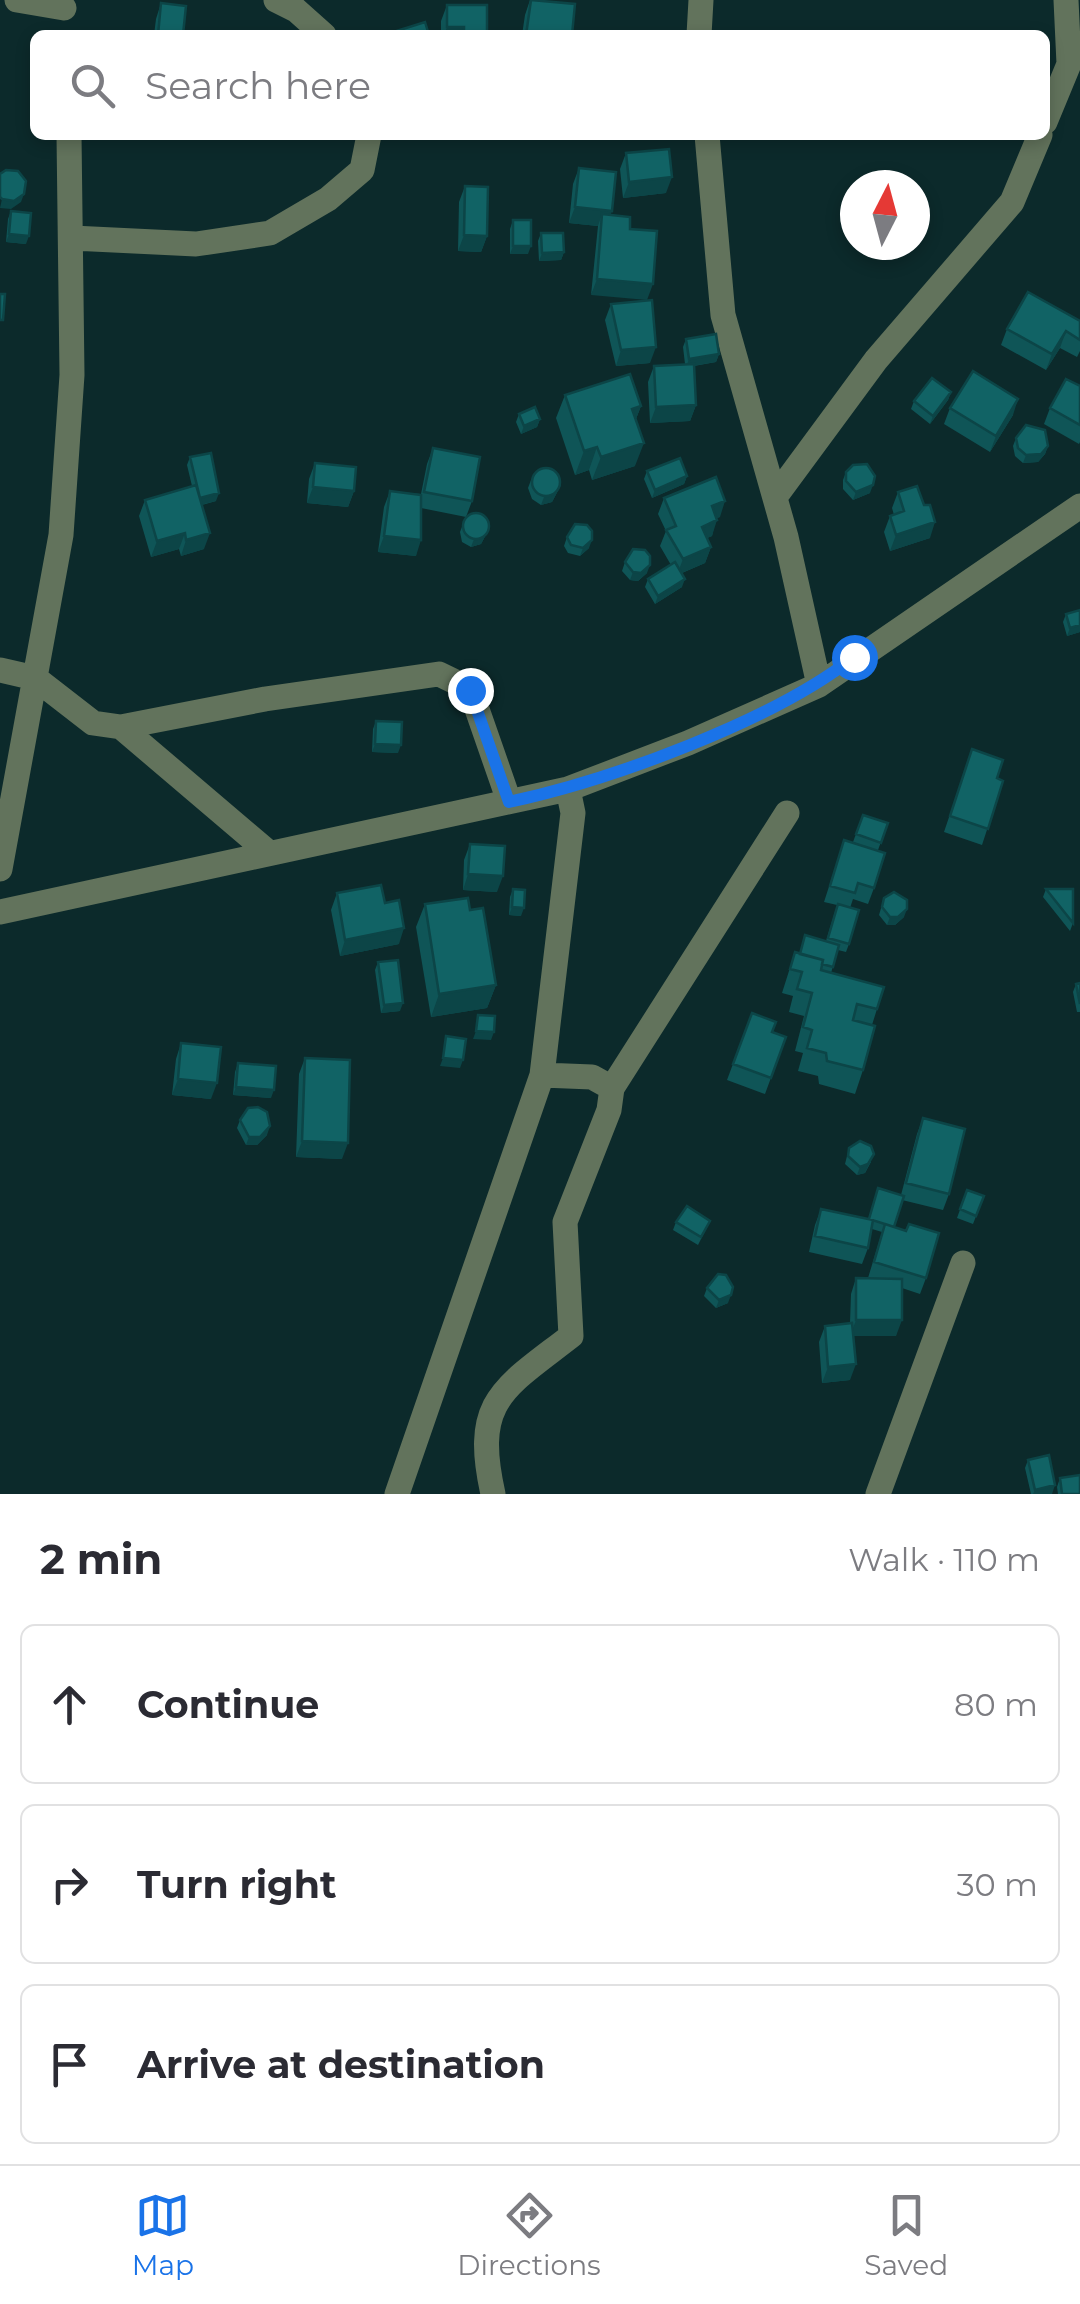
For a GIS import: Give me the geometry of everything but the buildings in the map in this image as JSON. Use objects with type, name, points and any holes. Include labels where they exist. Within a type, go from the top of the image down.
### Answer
[{"type":"street","points":[[17,0],[64,4],[65,30]]},
{"type":"street","points":[[276,0],[296,10],[318,30]]},
{"type":"street","points":[[698,30],[701,0]]},
{"type":"street","points":[[1050,110],[1069,64],[1066,0]]},
{"type":"street","points":[[0,869],[61,535],[72,375],[69,140]]},
{"type":"street","points":[[72,238],[196,244],[270,233],[328,199],[362,170],[369,140]]},
{"type":"street","points":[[707,140],[723,314],[775,497],[819,685]]},
{"type":"street","points":[[775,497],[876,360],[1012,202],[1038,140]]},
{"type":"street","points":[[0,912],[568,789],[688,743],[819,685],[1080,506]]},
{"type":"street","points":[[0,670],[35,678],[93,723],[121,727],[265,699],[439,674],[470,690],[509,802]]},
{"type":"street","points":[[121,727],[268,852]]},
{"type":"street","points":[[397,1494],[542,1075],[573,812],[568,789]]},
{"type":"street","points":[[494,1494],[484,1432],[501,1390],[571,1336],[565,1222],[609,1110],[612,1088],[787,813]]},
{"type":"street","points":[[542,1075],[592,1077],[612,1088]]},
{"type":"street","points":[[878,1494],[963,1263]]},
{"type":"route","points":[[470,690],[509,802],[568,789],[688,743],[819,685],[854,657]]}]
